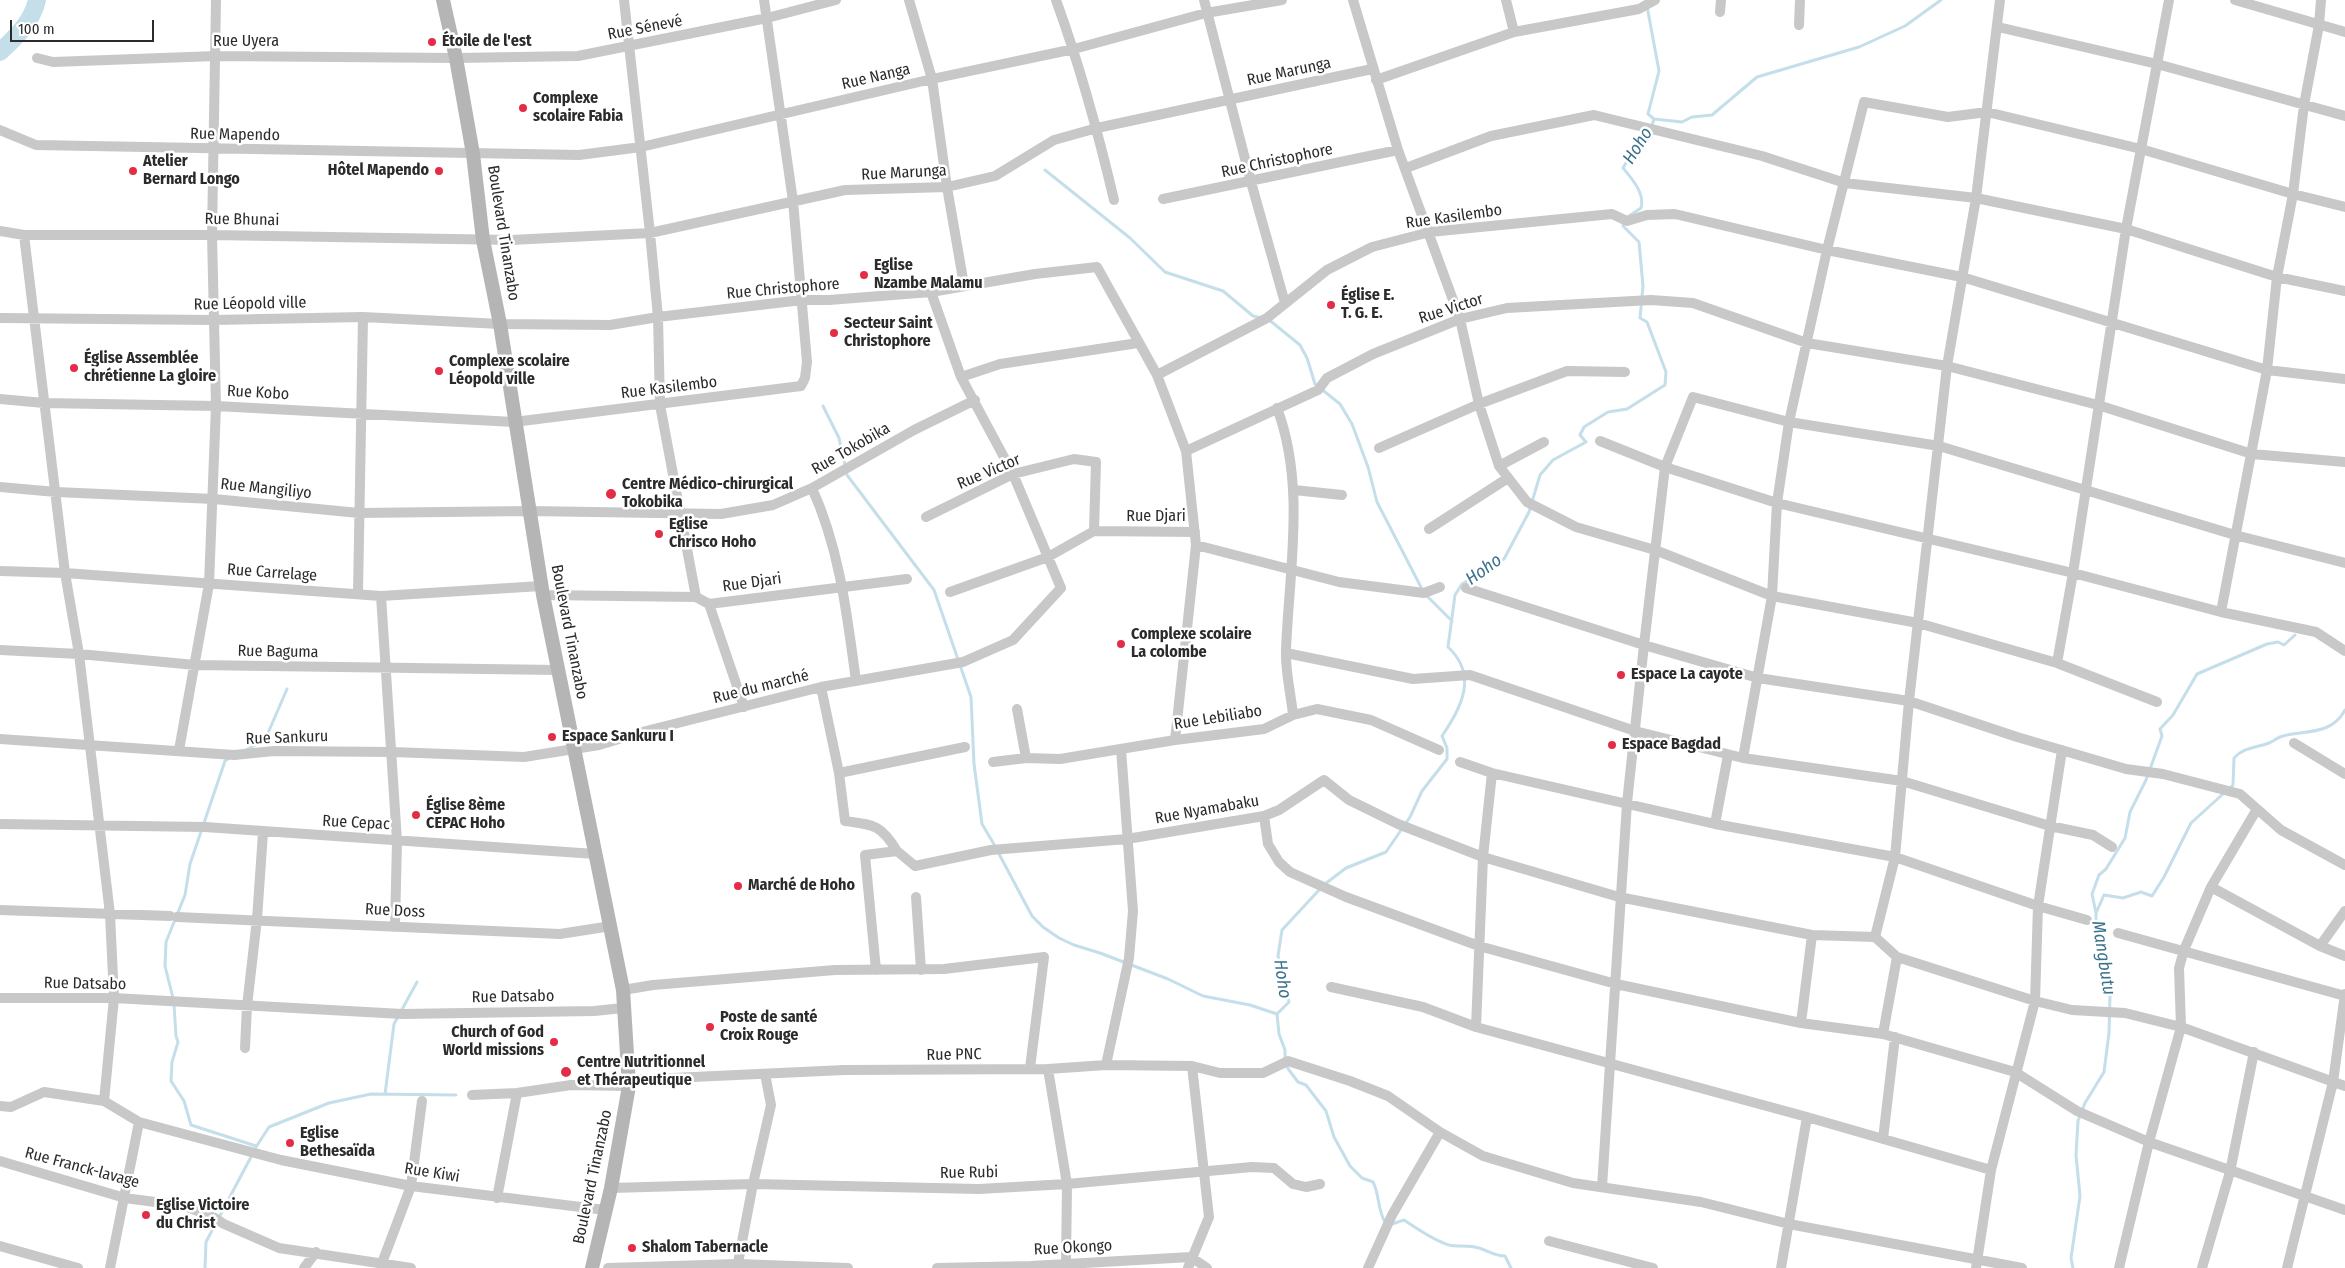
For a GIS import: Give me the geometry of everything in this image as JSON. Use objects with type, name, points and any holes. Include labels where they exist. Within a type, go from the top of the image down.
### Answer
[{"type":"street","points":[[179,750],[209,584],[214,498],[216,406],[212,235],[216,0]]},
{"type":"street","name":"Boulevard Tinanzabo","points":[[443,0],[456,58],[473,154],[483,240],[500,324],[542,591],[623,990],[629,1083],[611,1188],[592,1268]]},
{"type":"street","points":[[624,0],[658,317],[660,405],[696,597]]},
{"type":"street","points":[[764,0],[793,201],[802,300]]},
{"type":"street","name":"Rue Sénevé","points":[[456,58],[578,56],[766,18],[836,0]]},
{"type":"street","points":[[909,0],[932,79],[947,187],[964,285]]},
{"type":"street","points":[[1056,0],[1074,48],[1097,128],[1114,200]]},
{"type":"street","points":[[1204,0],[1229,100],[1285,303]]},
{"type":"street","name":"Rue Nanga","points":[[473,154],[579,155],[641,147],[1074,48],[1206,13],[1282,0]]},
{"type":"street","points":[[1353,0],[1372,69],[1398,150],[1430,232],[1460,319],[1479,404],[1499,466],[1532,505],[1576,527],[1655,550],[1772,596],[1918,623],[2057,663],[2157,702]]},
{"type":"street","points":[[1506,0],[1514,32]]},
{"type":"street","points":[[1376,80],[1514,32],[1639,9],[1655,0]]},
{"type":"street","points":[[1720,12],[1721,0]]},
{"type":"street","points":[[1799,25],[1800,0]]},
{"type":"street","points":[[1875,937],[1894,857],[1909,701],[1947,366],[1976,198],[2000,0]]},
{"type":"street","points":[[2057,663],[2074,573],[2085,489],[2113,322],[2126,229],[2169,0]]},
{"type":"street","points":[[2235,0],[2345,32]]},
{"type":"street","points":[[2221,612],[2267,370],[2277,277],[2293,194],[2304,104],[2319,25],[2321,0]]},
{"type":"street","points":[[1998,27],[2157,64],[2345,116]]},
{"type":"street","name":"Rue Uyera","points":[[38,58],[53,62],[216,56],[456,58]]},
{"type":"street","name":"Rue Marunga","points":[[483,240],[650,233],[845,190],[947,187],[995,176],[1054,140],[1097,128],[1372,69]]},
{"type":"street","points":[[1743,758],[1772,596],[1777,503],[1789,422],[1827,250],[1864,102],[1948,117],[1987,112],[2141,149],[2293,194],[2345,207]]},
{"type":"street","points":[[1406,168],[1491,136],[1594,115],[1762,156],[1845,183],[1976,198],[2126,229],[2277,277],[2345,291]]},
{"type":"street","name":"Rue Mapendo","points":[[0,130],[36,145],[473,154]]},
{"type":"street","name":"Rue Christophore","points":[[1163,200],[1398,150]]},
{"type":"street","name":"Rue Kasilembo","points":[[1157,375],[1267,318],[1327,270],[1372,247],[1430,232],[1612,214],[1627,221],[1647,215],[1675,214],[1827,250]]},
{"type":"street","name":"Rue Bhunai","points":[[0,231],[24,235],[212,235],[483,240]]},
{"type":"street","points":[[24,235],[65,573],[79,654],[110,914],[114,998],[104,1101]]},
{"type":"street","points":[[1827,250],[1962,277],[2267,370],[2345,379]]},
{"type":"street","name":"Rue Christophore","points":[[500,324],[610,325],[658,317],[802,300],[829,300],[931,292],[964,285],[1096,267],[1138,343]]},
{"type":"street","points":[[931,292],[961,376],[1013,474],[1048,557]]},
{"type":"street","name":"Rue Kasilembo","points":[[514,422],[801,386],[805,378],[807,362],[802,300]]},
{"type":"street","name":"Rue Victor","points":[[1186,451],[1318,390],[1327,378],[1373,354],[1460,319],[1507,308],[1651,300],[1693,303],[1807,343],[1947,366],[2098,405],[2252,454],[2345,462]]},
{"type":"street","points":[[358,593],[363,317]]},
{"type":"street","name":"Rue Léopold ville","points":[[0,318],[33,320],[213,320],[363,317],[500,324]]},
{"type":"street","points":[[961,376],[1000,364],[1138,343],[1157,375],[1186,451],[1196,545],[1175,740]]},
{"type":"street","points":[[1380,448],[1479,404],[1567,371],[1625,372]]},
{"type":"street","points":[[1602,1186],[1627,803],[1644,645],[1665,467],[1692,397],[1789,422],[1939,446],[2235,535],[2345,563]]},
{"type":"street","name":"Rue Kobo","points":[[0,399],[44,403],[216,406],[514,422]]},
{"type":"street","name":"Rue Tokobika","points":[[529,511],[721,514],[773,505],[812,488],[914,430],[975,400]]},
{"type":"street","points":[[1277,408],[1284,428],[1294,490],[1292,569],[1286,653],[1293,715]]},
{"type":"street","points":[[1600,441],[1665,467],[1777,503],[2074,573],[2221,612],[2316,632],[2345,651]]},
{"type":"street","points":[[1499,466],[1544,442]]},
{"type":"street","name":"Rue Victor","points":[[926,517],[1013,474],[1074,459],[1096,462],[1094,532]]},
{"type":"street","points":[[1429,529],[1508,478]]},
{"type":"street","name":"Rue Mangiliyo","points":[[0,486],[56,492],[214,498],[359,513],[529,511]]},
{"type":"street","points":[[812,488],[826,519],[843,585],[856,681]]},
{"type":"street","points":[[1294,490],[1342,495]]},
{"type":"street","name":"Rue Djari","points":[[950,592],[1048,557],[1094,532],[1195,532]]},
{"type":"street","name":"Rue Djari","points":[[1196,545],[1338,582],[1424,592],[1440,587]]},
{"type":"street","name":"Rue du marché","points":[[575,749],[599,745],[642,732],[821,688],[960,662],[1013,640],[1061,588],[1048,557]]},
{"type":"street","name":"Rue Carrelage","points":[[0,571],[65,573],[381,596],[542,591]]},
{"type":"street","name":"Rue Djari","points":[[542,591],[696,597],[709,604],[907,578]]},
{"type":"street","points":[[1466,588],[1644,645],[1758,678],[1909,701],[2017,737],[2126,769],[2163,774],[2240,794],[2281,830],[2345,865]]},
{"type":"street","points":[[381,596],[393,752],[397,841],[395,926]]},
{"type":"street","points":[[709,604],[744,707]]},
{"type":"street","name":"Rue Baguma","points":[[0,650],[79,654],[195,665],[557,670]]},
{"type":"street","points":[[1286,653],[1413,679],[1465,676],[1635,730],[1728,755],[1902,781],[2050,826],[2093,835],[2112,847]]},
{"type":"street","points":[[821,688],[839,773],[846,821],[872,825],[887,834],[898,851],[865,855],[876,970]]},
{"type":"street","points":[[1017,709],[1026,758]]},
{"type":"street","name":"Rue Lebiliabo","points":[[993,762],[1026,758],[1060,759],[1175,740],[1264,729],[1293,715],[1317,709],[1371,720],[1439,750]]},
{"type":"street","name":"Rue Sankuru","points":[[0,739],[234,755],[274,751],[393,752],[524,757],[575,749]]},
{"type":"street","points":[[2294,742],[2345,774]]},
{"type":"street","points":[[839,773],[965,748]]},
{"type":"street","points":[[1106,1065],[1129,958],[1132,911],[1121,749]]},
{"type":"street","points":[[1976,1264],[1991,1170],[2035,1001],[2038,906],[2062,750]]},
{"type":"street","points":[[1715,824],[1728,755]]},
{"type":"street","points":[[1460,762],[1492,773],[1715,824],[1894,857],[2038,906],[2087,920]]},
{"type":"street","points":[[1476,1027],[1483,857],[1492,773]]},
{"type":"street","name":"Rue Nyamabaku","points":[[898,851],[915,866],[995,850],[1127,839],[1264,816],[1279,810],[1324,780],[1349,800],[1401,825],[1483,857]]},
{"type":"street","points":[[2119,1268],[2149,1142],[2181,1027],[2179,968],[2184,950],[2211,887],[2257,809]]},
{"type":"street","points":[[1264,816],[1268,844],[1279,862],[1290,872],[1322,887],[1479,946],[1616,984],[1801,1023],[1883,1034],[2015,1072],[2077,1111],[2149,1142],[2230,1172],[2345,1210]]},
{"type":"street","points":[[0,824],[100,826]]},
{"type":"street","name":"Rue Cepac","points":[[100,826],[191,827],[595,854]]},
{"type":"street","points":[[246,1048],[247,1006],[257,919],[263,833]]},
{"type":"street","points":[[1483,857],[1620,897],[1812,935],[1875,937],[1897,957],[2035,1001],[2072,1010],[2125,1013],[2181,1027],[2345,1086]]},
{"type":"street","points":[[2211,887],[2320,946],[2345,956]]},
{"type":"street","points":[[916,897],[921,970]]},
{"type":"street","name":"Rue Doss","points":[[0,910],[257,919],[560,934],[611,926]]},
{"type":"street","points":[[2320,946],[2345,911]]},
{"type":"street","points":[[2118,932],[2345,995],[2333,1082],[2287,1268]]},
{"type":"street","points":[[1801,1023],[1812,935]]},
{"type":"street","points":[[623,990],[653,984],[835,970],[944,969],[1044,957],[1030,1068]]},
{"type":"street","points":[[1883,1034],[1897,957]]},
{"type":"street","points":[[1331,987],[1423,1006],[1476,1027],[1807,1117],[1991,1170]]},
{"type":"street","name":"Rue Datsabo","points":[[0,998],[114,998],[390,1014],[594,1011],[623,1008]]},
{"type":"street","points":[[1883,1140],[1895,1037]]},
{"type":"street","points":[[2202,1268],[2230,1172],[2254,1052]]},
{"type":"street","name":"Rue PNC","points":[[472,1095],[517,1093],[571,1086],[844,1070],[1048,1069],[1106,1065],[1192,1066],[1220,1073],[1263,1072],[1283,1064],[1316,1069],[1388,1096],[1440,1132]]},
{"type":"street","points":[[1188,1268],[1209,1217],[1192,1066]]},
{"type":"street","points":[[1048,1069],[1067,1184],[1066,1263]]},
{"type":"street","points":[[737,1266],[752,1184],[771,1105],[765,1074]]},
{"type":"street","points":[[0,1106],[11,1107],[44,1092],[104,1101],[139,1122],[110,1268]]},
{"type":"street","points":[[497,1198],[517,1093]]},
{"type":"street","points":[[382,1264],[411,1186],[422,1101]]},
{"type":"street","points":[[1781,1268],[1807,1117]]},
{"type":"street","name":"Rue Kiwi","points":[[139,1122],[257,1153],[411,1186],[605,1210]]},
{"type":"street","points":[[1368,1268],[1392,1215],[1440,1132],[1483,1156],[1573,1183],[1701,1202],[1789,1224],[1976,1264],[2022,1268]]},
{"type":"street","name":"Rue Franck-lavage","points":[[0,1161],[125,1198],[185,1206],[279,1248],[316,1252]]},
{"type":"street","name":"Rue Rubi","points":[[611,1188],[752,1184],[980,1189],[1067,1184],[1252,1167],[1274,1168],[1293,1184],[1306,1187],[1320,1184]]},
{"type":"street","points":[[1549,1241],[1653,1268]]},
{"type":"street","points":[[0,1246],[78,1268]]},
{"type":"street","points":[[304,1268],[316,1252],[411,1268]]},
{"type":"street","points":[[1192,1258],[1207,1268]]},
{"type":"street","name":"Rue Okongo","points":[[937,1268],[1031,1267],[1066,1263],[1192,1258]]},
{"type":"street","points":[[608,1268],[737,1266],[848,1268]]},
{"type":"waterway","points":[[0,52],[27,22],[37,0]]},
{"type":"waterway","name":"Hoho","points":[[1654,119],[1682,122],[1692,117],[1712,115],[1757,77],[1859,47],[1905,26],[1941,0]]},
{"type":"waterway","points":[[1647,6],[1659,71],[1648,114],[1654,119]]},
{"type":"waterway","name":"Hoho","points":[[1629,216],[1641,208],[1642,202],[1637,187],[1623,168],[1638,142],[1649,135],[1654,119]]},
{"type":"waterway","points":[[1045,170],[1130,238],[1165,272],[1223,291],[1253,316],[1262,318]]},
{"type":"waterway","name":"Hoho","points":[[1325,884],[1346,868],[1386,852],[1410,817],[1422,791],[1447,759],[1447,748],[1442,736],[1461,702],[1465,680],[1463,669],[1448,647],[1455,595],[1462,584],[1504,559],[1529,512],[1540,475],[1553,460],[1586,442],[1580,435],[1584,427],[1608,412],[1627,409],[1665,385],[1666,372],[1647,322],[1640,318],[1643,286],[1639,242],[1623,226],[1624,222]]},
{"type":"waterway","points":[[1268,319],[1300,345],[1307,358],[1315,384],[1340,404],[1352,424],[1368,467],[1377,502],[1424,593],[1452,621]]},
{"type":"waterway","points":[[823,406],[839,438],[847,475],[934,590],[971,697],[974,764],[982,824],[995,846]]},
{"type":"waterway","points":[[2096,913],[2092,894],[2099,875],[2106,869],[2125,838],[2130,812],[2146,780],[2162,736],[2160,729],[2173,715],[2197,674],[2267,644],[2278,642],[2284,645],[2295,635]]},
{"type":"waterway","points":[[246,750],[265,740],[287,689]]},
{"type":"waterway","name":"Mangbutu","points":[[2229,789],[2233,785],[2234,758],[2238,754],[2281,737],[2326,728],[2340,718],[2345,710]]},
{"type":"waterway","points":[[173,998],[165,966],[166,942],[185,895],[190,864],[225,761],[229,758]]},
{"type":"waterway","name":"Mangbutu","points":[[2073,1268],[2071,1258],[2080,1196],[2076,1155],[2078,1121],[2085,1103],[2104,1072],[2109,1033],[2110,996],[2104,981],[2096,926],[2096,913],[2104,895],[2123,898],[2141,892],[2152,896],[2164,877],[2191,823],[2224,793]]},
{"type":"waterway","points":[[998,852],[1032,916],[1043,927],[1059,938],[1168,979],[1203,996],[1250,1005],[1277,1014]]},
{"type":"waterway","name":"Hoho","points":[[1277,1014],[1289,1002],[1278,956],[1282,930],[1320,889]]},
{"type":"waterway","points":[[385,1094],[394,1024],[417,982]]},
{"type":"waterway","points":[[174,1005],[178,1042],[172,1062],[171,1081],[184,1101],[191,1125],[256,1146]]},
{"type":"waterway","name":"Hoho","points":[[1277,1014],[1279,1034],[1285,1050],[1285,1063],[1298,1082],[1306,1085],[1326,1111],[1334,1137],[1350,1166],[1362,1178],[1373,1182],[1381,1213],[1386,1224]]},
{"type":"waterway","points":[[256,1147],[269,1127],[329,1103],[371,1094],[456,1095]]},
{"type":"waterway","points":[[205,1268],[206,1242],[252,1155]]},
{"type":"waterway","name":"Hoho","points":[[1392,1224],[1404,1220],[1443,1243],[1475,1247],[1505,1256],[1511,1268]]},
{"type":"place","name":"Étoile de l'est","points":[[432,42]]},
{"type":"place","name":"Complexe scolaire Fabia","points":[[523,108]]},
{"type":"place","name":"Atelier Bernard Longo","points":[[133,171]]},
{"type":"place","name":"Hôtel Mapendo","points":[[439,171]]},
{"type":"place","name":"Eglise Nzambe Malamu","points":[[864,275]]},
{"type":"place","name":"Église E. T. G. E.","points":[[1331,305]]},
{"type":"place","name":"Secteur Saint Christophore","points":[[834,333]]},
{"type":"place","name":"Église Assemblée chrétienne La gloire","points":[[74,368]]},
{"type":"place","name":"Complexe scolaire Léopold ville","points":[[439,371]]},
{"type":"place","name":"Centre Médico-chirurgical Tokobika","points":[[611,494]]},
{"type":"place","name":"Eglise Chrisco Hoho","points":[[659,534]]},
{"type":"place","name":"Complexe scolaire La colombe","points":[[1121,644]]},
{"type":"place","name":"Espace La cayote","points":[[1621,675]]},
{"type":"place","name":"Espace Sankuru I","points":[[552,737]]},
{"type":"place","name":"Espace Bagdad","points":[[1612,745]]},
{"type":"place","name":"Église 8ème CEPAC Hoho","points":[[416,815]]},
{"type":"place","name":"Marché de Hoho","points":[[738,886]]},
{"type":"place","name":"Poste de santé Croix Rouge","points":[[710,1027]]},
{"type":"place","name":"Church of God World missions","points":[[554,1042]]},
{"type":"place","name":"Centre Nutritionnel et Thérapeutique","points":[[566,1072]]},
{"type":"place","name":"Eglise Bethesaïda","points":[[290,1143]]},
{"type":"place","name":"Eglise Victoire du Christ","points":[[146,1215]]},
{"type":"place","name":"Shalom Tabernacle","points":[[632,1248]]}]
